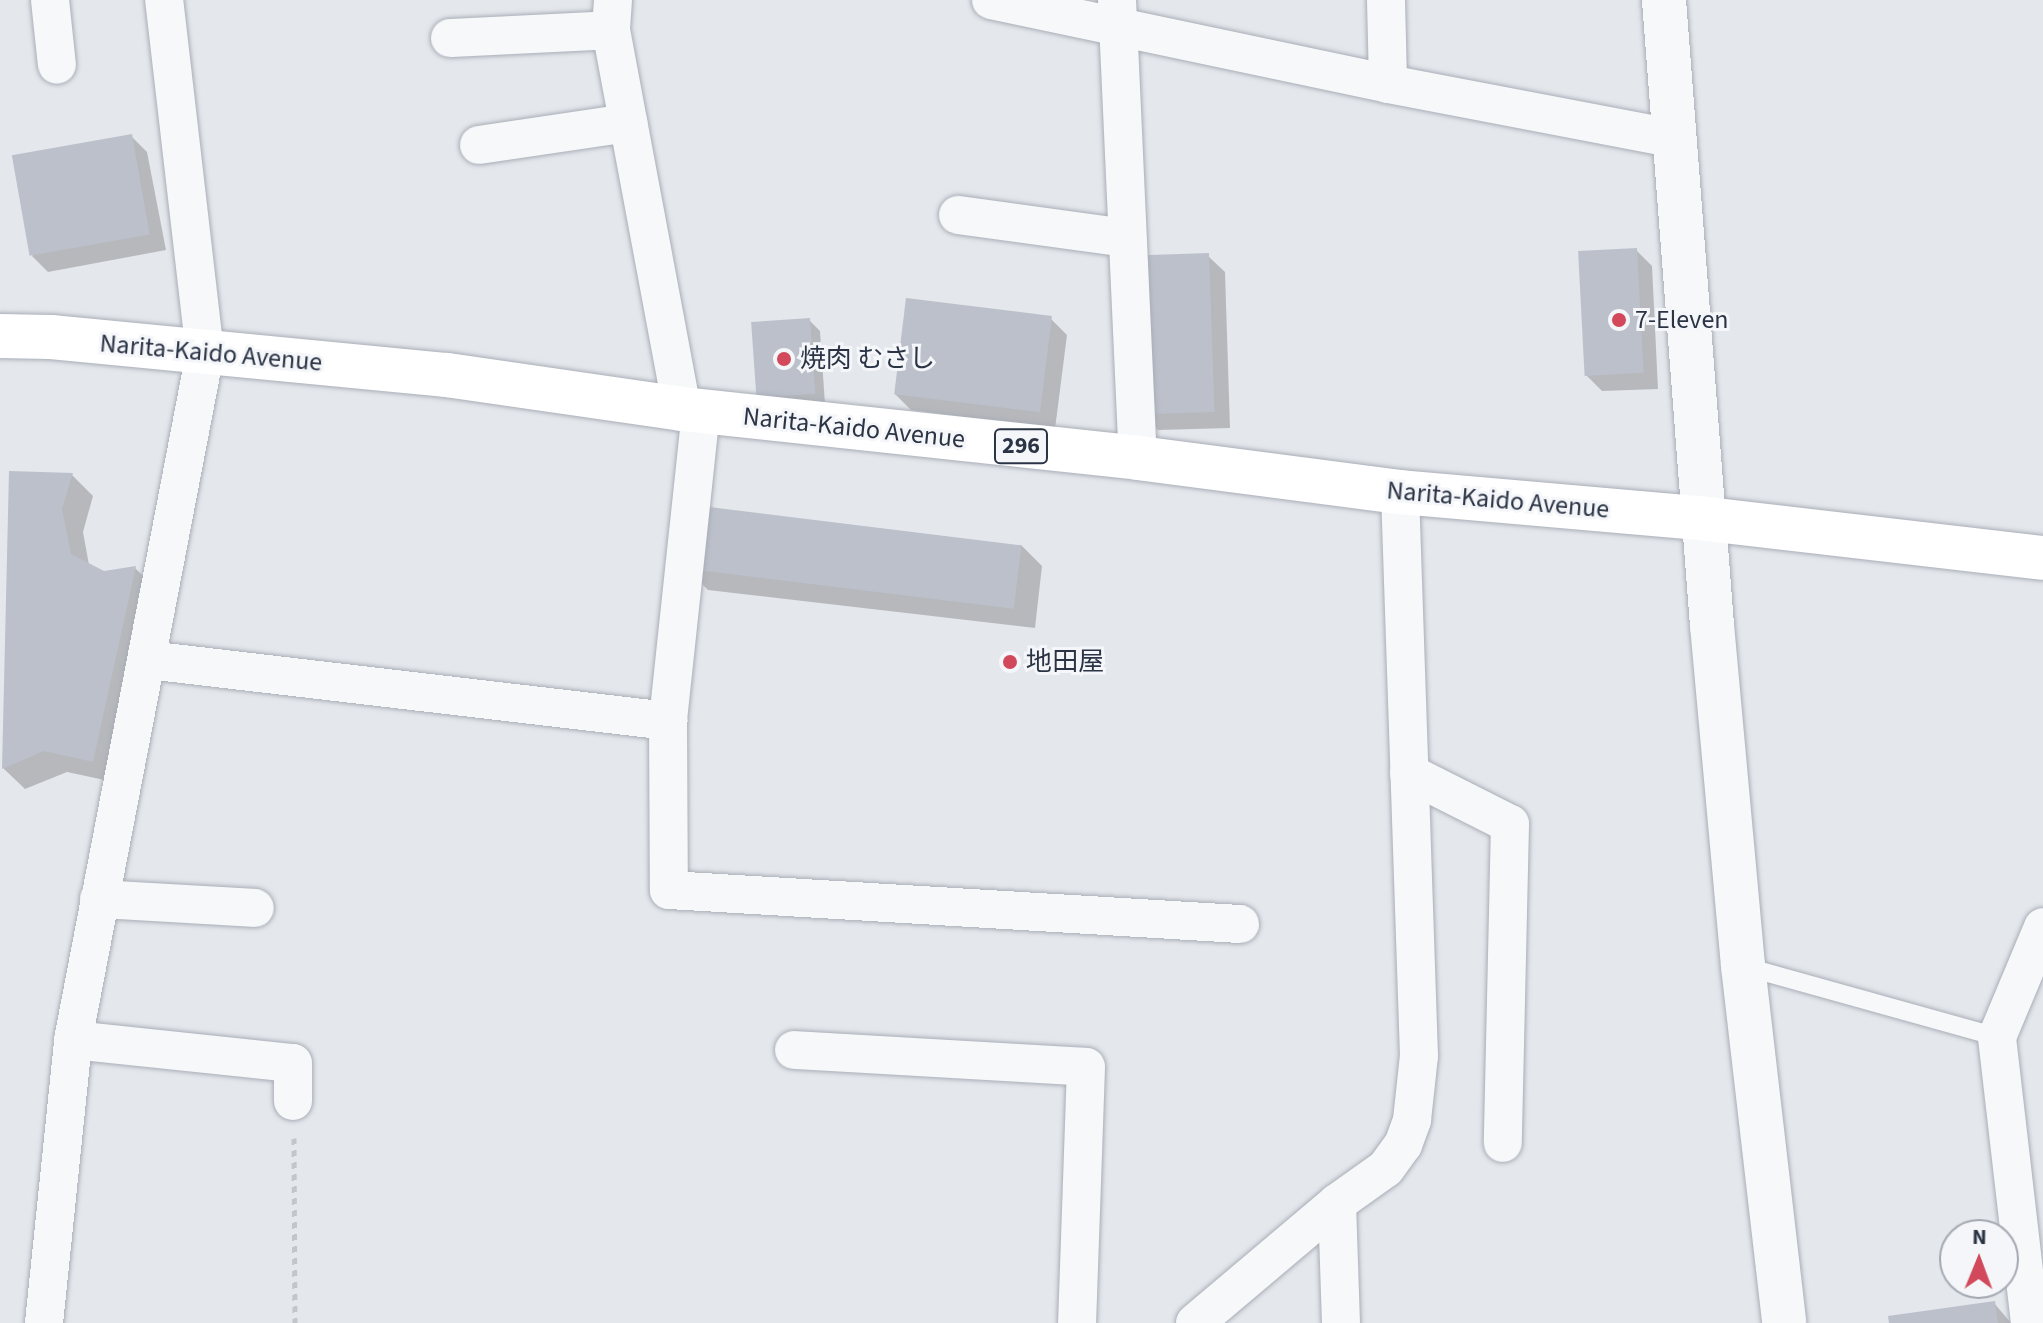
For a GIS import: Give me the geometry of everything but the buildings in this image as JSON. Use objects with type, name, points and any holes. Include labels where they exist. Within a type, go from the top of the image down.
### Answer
[{"type":"highway","name":"Narita-Kaido Avenue","points":[[0,336],[51,337],[447,375],[691,410],[1138,458],[1400,492],[1706,519],[2043,558]]},
{"type":"street","points":[[50,0],[57,65]]},
{"type":"street","points":[[44,1323],[73,1040],[205,353],[164,0]]},
{"type":"street","points":[[991,0],[1117,14],[1388,84],[1675,139]]},
{"type":"street","points":[[1386,0],[1388,84]]},
{"type":"street","points":[[1664,0],[1712,625],[1743,966],[1784,1323]]},
{"type":"street","points":[[1117,14],[1138,458]]},
{"type":"street","points":[[450,38],[612,15],[628,123],[691,410],[668,721],[669,890],[1240,924]]},
{"type":"street","points":[[479,145],[628,123]]},
{"type":"street","points":[[958,215],[1127,238]]},
{"type":"street","points":[[1195,1323],[1337,1203],[1386,1168],[1403,1145],[1412,1120],[1419,1056],[1400,492]]},
{"type":"street","points":[[148,660],[668,721]]},
{"type":"street","points":[[1409,773],[1510,824],[1503,1143]]},
{"type":"street","points":[[99,899],[255,908]]},
{"type":"street","points":[[2030,1323],[1997,1037],[2043,927]]},
{"type":"street","points":[[73,1040],[293,1063],[293,1101]]},
{"type":"street","points":[[794,1050],[1086,1067],[1077,1323]]},
{"type":"street","points":[[1337,1203],[1341,1323]]},
{"type":"lane","points":[[1743,966],[1997,1037]]},
{"type":"path","points":[[293,1101],[295,1323]]},
{"type":"place","name":"7-Eleven","points":[[1619,320]]},
{"type":"place","name":"焼肉 むさし","points":[[784,359]]},
{"type":"place","name":"地田屋","points":[[1010,662]]}]
